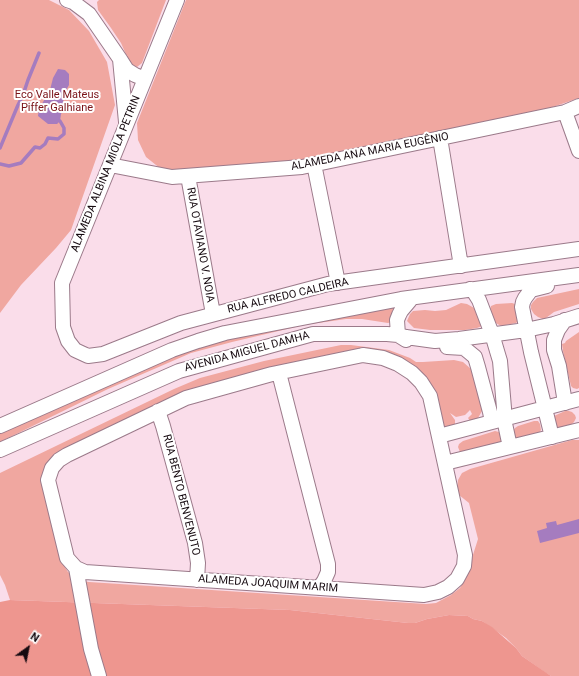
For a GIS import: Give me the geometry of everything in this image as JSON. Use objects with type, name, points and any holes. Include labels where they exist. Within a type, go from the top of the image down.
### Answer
[{"type":"street","points":[[67,0],[73,2],[89,14],[127,70],[135,75],[145,78]]},
{"type":"street","name":"ALAMEDA ALBINA MIOLA PETRIN","points":[[75,350],[68,341],[63,327],[62,283],[177,0]]},
{"type":"street","points":[[120,59],[126,126]]},
{"type":"street","name":"ALAMEDA ANA MARIA EUGÊNIO","points":[[110,165],[172,177],[302,167],[566,112],[579,106]]},
{"type":"street","points":[[566,112],[579,151]]},
{"type":"street","points":[[440,138],[461,266]]},
{"type":"street","points":[[314,164],[338,283]]},
{"type":"street","name":"RUA OTAVIANO V. NOIA","points":[[188,176],[213,314]]},
{"type":"street","name":"RUA ALFREDO CALDEIRA","points":[[75,350],[88,356],[103,354],[182,323],[328,284],[579,249]]},
{"type":"street","points":[[552,436],[530,352],[522,307],[527,294],[531,290],[564,281],[576,276]]},
{"type":"street","name":"AVENIDA MIGUEL DAMHA","points":[[0,426],[172,350],[225,333],[401,299],[576,276]]},
{"type":"street","points":[[470,289],[479,300],[492,334],[500,361],[504,408],[498,420]]},
{"type":"street","points":[[412,298],[398,315],[398,335],[411,344],[417,346],[464,348],[475,357],[490,412],[498,420],[510,447]]},
{"type":"street","name":"AVENIDA MIGUEL DAMHA","points":[[0,450],[179,371],[313,334],[387,334],[435,341],[526,330],[554,324],[579,316]]},
{"type":"street","points":[[565,320],[558,330],[554,340],[554,350],[559,366],[565,403]]},
{"type":"street","points":[[98,676],[91,649],[76,568],[66,558],[48,480],[52,468],[67,454],[186,398],[279,373],[363,355],[383,358],[398,364],[412,373],[421,382],[430,396],[445,463],[579,430]]},
{"type":"street","points":[[279,373],[328,564],[328,572],[319,588]]},
{"type":"street","points":[[439,436],[579,399]]},
{"type":"street","name":"RUA BENTO BENVENUTO","points":[[158,411],[195,543],[198,563],[197,580]]},
{"type":"street","name":"ALAMEDA JOAQUIM MARIM","points":[[76,568],[85,572],[197,580],[424,595],[438,592],[448,587],[457,579],[464,566],[465,555],[445,463]]},
{"type":"green space","name":"Eco Valle Mateus Piffer Galhiane","points":[[0,0],[49,0],[69,10],[89,31],[107,62],[115,105],[71,230],[21,285],[0,313]]},
{"type":"green space","points":[[99,0],[166,0],[142,63],[137,67],[129,65],[121,43],[98,10],[97,2]]},
{"type":"green space","points":[[186,0],[579,0],[579,98],[544,110],[301,160],[187,171],[161,169],[146,157],[138,140],[137,123]]},
{"type":"green space","points":[[579,289],[579,304],[554,312],[546,318],[543,319],[538,317],[531,309],[531,305],[537,298]]},
{"type":"green space","points":[[461,303],[467,304],[476,309],[482,326],[465,330],[430,330],[414,328],[407,321],[413,311],[446,310]]},
{"type":"green space","points":[[512,303],[517,307],[518,321],[516,323],[501,326],[494,322],[490,310],[491,306],[496,304]]},
{"type":"green space","points":[[397,305],[393,312],[391,322],[388,323],[362,319],[346,319],[304,325],[191,353],[108,389],[0,442],[0,433],[186,348]]},
{"type":"green space","points":[[579,332],[579,388],[577,389],[571,386],[562,344]]},
{"type":"green space","points":[[341,345],[389,350],[410,358],[416,362],[454,360],[463,362],[471,369],[482,406],[482,411],[478,418],[473,421],[470,421],[468,418],[472,414],[470,410],[465,415],[456,417],[450,413],[455,420],[455,425],[453,427],[444,428],[442,426],[441,417],[395,357],[276,369],[53,458],[60,557],[68,572],[83,581],[89,582],[426,604],[436,603],[460,588],[466,577],[478,539],[469,503],[459,495],[457,489],[458,480],[462,473],[470,469],[572,440],[579,440],[579,676],[551,676],[522,656],[506,638],[482,621],[468,616],[449,615],[415,623],[408,623],[290,610],[10,600],[0,575],[0,473],[174,389],[200,378],[264,361]]},
{"type":"green space","points":[[565,411],[572,412],[576,418],[570,426],[558,429],[553,426],[554,416]]},
{"type":"green space","points":[[538,421],[540,424],[541,430],[538,435],[517,439],[514,436],[513,431],[515,428]]},
{"type":"green space","points":[[495,431],[502,434],[502,442],[462,454],[460,452],[458,447],[463,441]]},
{"type":"shaded area","points":[[58,69],[65,70],[69,74],[69,85],[65,92],[63,103],[64,109],[61,114],[60,121],[57,124],[48,124],[38,116],[39,109],[50,90],[53,78]]},
{"type":"shaded area","points":[[579,519],[579,533],[540,543],[537,531],[547,528],[546,523],[556,521],[557,525]]},
{"type":"shaded area","points":[[10,600],[290,610],[408,623],[415,623],[449,615],[468,616],[482,621],[492,627],[516,648],[522,656],[551,676],[0,676],[0,602]]},
{"type":"waterway","points":[[0,148],[39,53]]},
{"type":"waterway","points":[[0,164],[9,166],[21,163],[35,147],[40,148],[45,144],[48,138],[58,139],[64,134],[64,128],[60,121]]}]
